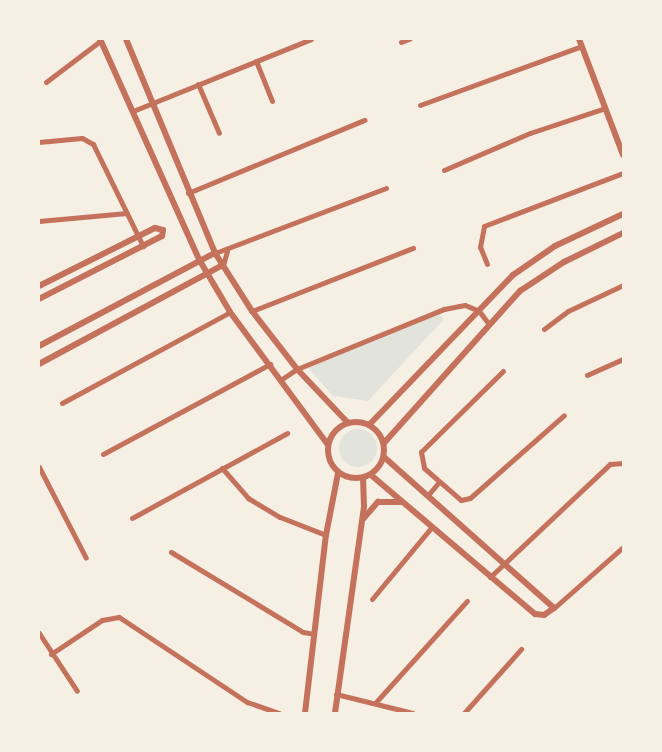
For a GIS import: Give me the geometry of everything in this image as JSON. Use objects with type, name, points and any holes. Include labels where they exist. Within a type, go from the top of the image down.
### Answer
[{"type":"street","points":[[127,39],[188,193],[215,253],[252,311],[298,369],[348,423]]},
{"type":"street","points":[[133,111],[311,39]]},
{"type":"street","points":[[400,42],[409,39]]},
{"type":"street","points":[[579,39],[623,155]]},
{"type":"street","points":[[46,82],[100,40],[207,274],[230,312],[282,379],[328,445]]},
{"type":"street","points":[[420,105],[582,46]]},
{"type":"street","points":[[256,61],[272,101]]},
{"type":"street","points":[[198,84],[219,133]]},
{"type":"street","points":[[444,170],[530,133],[605,108]]},
{"type":"street","points":[[188,193],[364,120]]},
{"type":"street","points":[[39,142],[82,138],[93,144],[143,246]]},
{"type":"street","points":[[487,264],[480,247],[484,226],[623,173]]},
{"type":"street","points":[[39,346],[215,253],[227,251],[386,188]]},
{"type":"street","points":[[39,221],[127,213]]},
{"type":"street","points":[[369,425],[479,311],[498,287],[536,257],[623,214]]},
{"type":"street","points":[[39,286],[155,228],[163,230],[162,236],[39,299]]},
{"type":"street","points":[[384,443],[488,323],[520,291],[564,262],[623,233]]},
{"type":"street","points":[[252,311],[413,248]]},
{"type":"street","points":[[39,364],[223,265],[227,251]]},
{"type":"street","points":[[544,329],[568,311],[623,284]]},
{"type":"street","points":[[282,379],[298,369],[444,309],[465,305],[479,311],[488,323]]},
{"type":"street","points":[[62,403],[230,312]]},
{"type":"street","points":[[587,375],[623,359]]},
{"type":"street","points":[[103,454],[270,364]]},
{"type":"street","points":[[503,371],[424,446],[420,458],[421,463],[438,483],[461,500],[470,498],[564,415]]},
{"type":"street","points":[[305,713],[326,535],[338,473],[328,455],[328,445],[339,428],[348,423],[369,425],[384,443],[384,458],[371,475],[363,478],[355,479],[338,473]]},
{"type":"street","points":[[132,518],[286,433]]},
{"type":"street","points":[[384,458],[554,608]]},
{"type":"street","points":[[490,577],[610,464],[623,463]]},
{"type":"street","points":[[39,467],[86,558]]},
{"type":"street","points":[[222,468],[248,498],[280,517],[326,535]]},
{"type":"street","points":[[371,475],[431,528],[535,614],[544,615],[554,608],[623,547]]},
{"type":"street","points":[[335,713],[336,694],[361,522],[363,478]]},
{"type":"street","points":[[428,495],[438,483]]},
{"type":"street","points":[[361,522],[378,502],[402,502]]},
{"type":"street","points":[[372,599],[431,528]]},
{"type":"street","points":[[171,552],[303,632],[314,634]]},
{"type":"street","points":[[376,702],[467,601]]},
{"type":"street","points":[[51,654],[102,620],[119,617],[247,702],[279,713]]},
{"type":"street","points":[[39,634],[77,691]]},
{"type":"street","points":[[464,713],[521,649]]},
{"type":"street","points":[[336,694],[376,702],[412,713]]},
{"type":"shaded area","points":[[438,312],[444,319],[368,401],[333,396],[308,368]]},
{"type":"shaded area","points":[[358,429],[371,435],[377,448],[371,461],[358,467],[345,461],[339,448],[345,435]]}]
